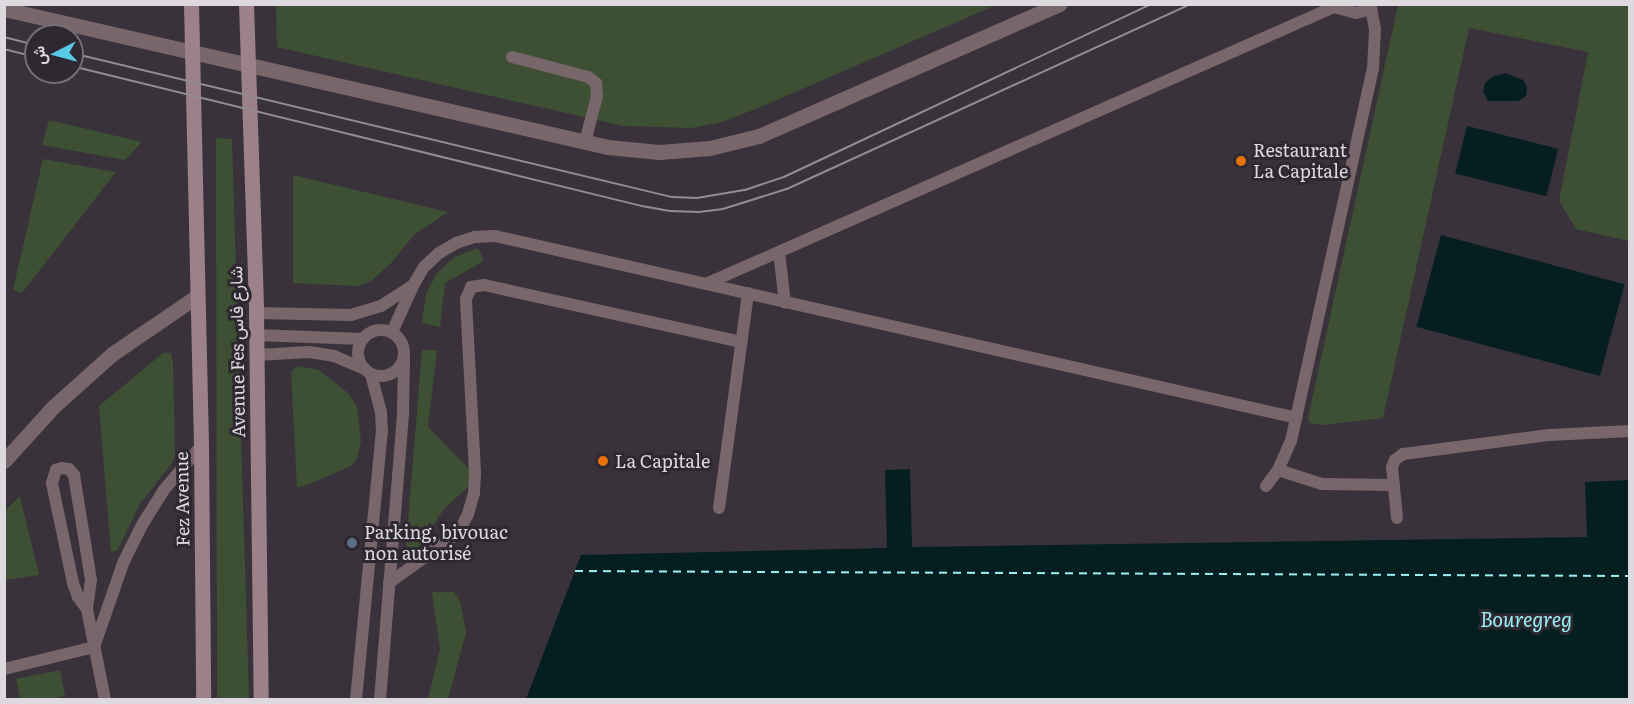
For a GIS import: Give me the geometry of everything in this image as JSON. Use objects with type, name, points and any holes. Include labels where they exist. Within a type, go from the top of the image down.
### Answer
[{"type":"main road","points":[[191,4],[196,297]]},
{"type":"main road","name":"Avenue Fes شارع فاس","points":[[246,4],[257,355],[261,699]]},
{"type":"main road","name":"Fez Avenue","points":[[196,297],[201,446],[203,699]]},
{"type":"street","points":[[4,9],[192,54],[248,64],[585,142],[659,152],[710,148],[759,136],[1059,4]]},
{"type":"street","points":[[4,461],[53,407],[112,354],[196,297]]},
{"type":"lane","points":[[708,283],[1334,5],[1356,13],[1370,7],[1375,29],[1373,69],[1291,441],[1278,470],[1266,486]]},
{"type":"lane","points":[[512,57],[588,76],[596,83],[597,96],[585,142]]},
{"type":"lane","points":[[392,332],[424,267],[447,248],[475,237],[495,236],[1297,417]]},
{"type":"lane","points":[[779,252],[785,303]]},
{"type":"lane","points":[[256,313],[351,315],[368,311],[398,296],[414,284]]},
{"type":"lane","points":[[389,583],[458,533],[471,504],[475,472],[466,299],[471,287],[484,285],[741,342]]},
{"type":"lane","points":[[719,508],[748,293]]},
{"type":"lane","points":[[368,311],[376,330]]},
{"type":"lane","points":[[256,335],[363,339],[376,330],[392,332],[403,344],[403,411],[380,699]]},
{"type":"lane","points":[[356,699],[382,432],[381,412],[368,371],[358,354],[363,339]]},
{"type":"lane","points":[[257,355],[309,352],[334,356],[378,376],[395,372],[404,359]]},
{"type":"lane","points":[[1396,518],[1395,460],[1407,453],[1549,435],[1629,431]]},
{"type":"lane","points":[[94,647],[132,543],[163,491],[201,446]]},
{"type":"lane","points":[[87,609],[78,597],[73,583],[52,483],[56,470],[62,468],[69,469],[74,475],[91,580],[87,609],[105,699]]},
{"type":"lane","points":[[1278,470],[1322,483],[1394,485]]},
{"type":"lane","points":[[4,669],[94,647]]},
{"type":"green space","points":[[276,5],[996,5],[763,106],[722,122],[691,128],[623,126],[277,47]]},
{"type":"green space","points":[[1398,5],[1629,5],[1629,241],[1576,229],[1559,201],[1588,52],[1469,28],[1383,418],[1322,425],[1310,423],[1308,418]]},
{"type":"green space","points":[[49,120],[142,142],[125,160],[42,145]]},
{"type":"green space","points":[[216,138],[232,139],[249,699],[217,699]]},
{"type":"green space","points":[[43,159],[116,172],[22,293],[13,290]]},
{"type":"green space","points":[[293,175],[448,212],[415,234],[391,263],[371,281],[358,286],[293,283]]},
{"type":"green space","points":[[478,248],[484,261],[445,283],[440,327],[422,323],[426,294],[437,273],[453,258]]},
{"type":"green space","points":[[422,350],[437,350],[428,427],[470,470],[469,486],[444,509],[418,548],[411,550],[406,546]]},
{"type":"green space","points":[[163,353],[171,353],[173,363],[175,455],[172,463],[140,504],[117,551],[111,551],[99,406]]},
{"type":"green space","points":[[297,366],[319,370],[348,393],[357,407],[361,441],[357,459],[351,466],[297,487],[291,372]]},
{"type":"green space","points":[[20,496],[39,575],[5,580],[5,511]]},
{"type":"green space","points":[[432,592],[454,592],[460,601],[466,633],[448,699],[428,699],[440,649]]},
{"type":"green space","points":[[60,670],[65,696],[20,699],[16,679]]},
{"type":"water","points":[[1506,73],[1523,80],[1527,87],[1526,96],[1519,101],[1488,101],[1483,91],[1485,83],[1494,76]]},
{"type":"water","points":[[1467,126],[1558,149],[1546,196],[1455,174]]},
{"type":"water","points":[[1441,235],[1625,284],[1600,376],[1416,327]]},
{"type":"water","name":"Bouregreg","points":[[910,469],[912,547],[1587,537],[1585,482],[1629,480],[1629,699],[526,699],[581,555],[887,548],[885,470]]},
{"type":"ferry route","points":[[575,571],[1630,576]]},
{"type":"tram line","points":[[84,56],[672,197],[697,198],[745,190],[784,177],[1151,4]]},
{"type":"tram line","points":[[84,69],[642,206],[670,211],[699,212],[723,209],[787,189],[1191,4]]},
{"type":"tram line","points":[[4,37],[24,42]]},
{"type":"tram line","points":[[4,49],[24,54]]},
{"type":"place","name":"Restaurant La Capitale","points":[[1241,161]]},
{"type":"place","name":"La Capitale","points":[[603,461]]},
{"type":"place","name":"Parking, bivouac non autorisé","points":[[352,543]]}]
